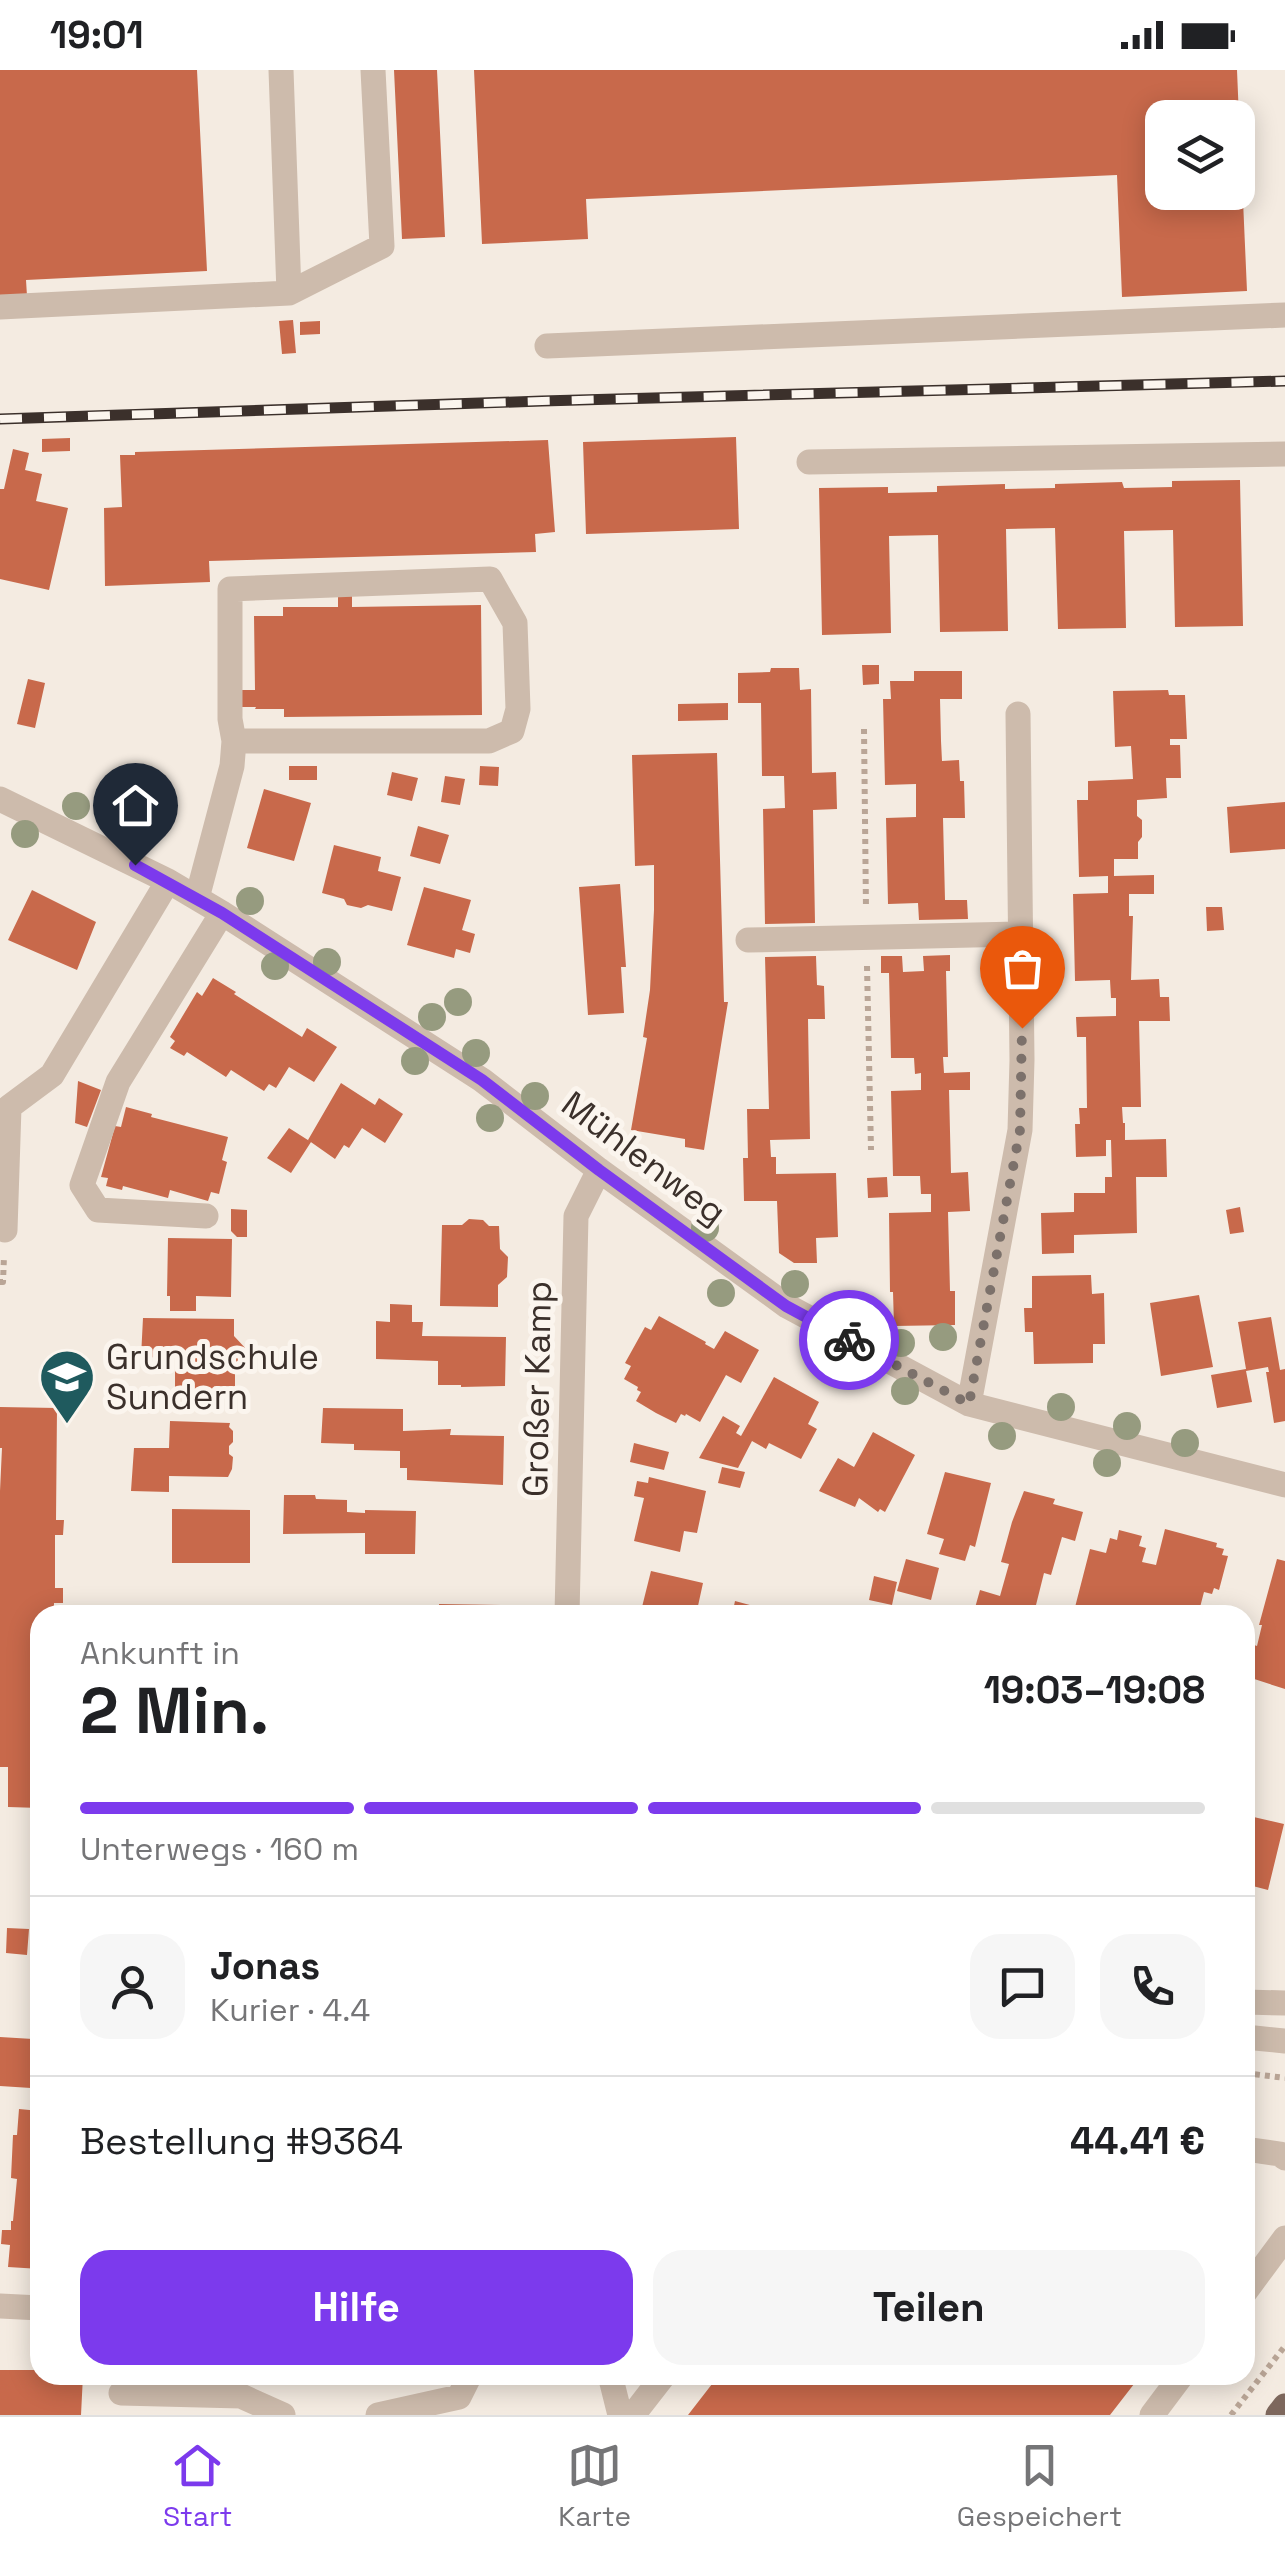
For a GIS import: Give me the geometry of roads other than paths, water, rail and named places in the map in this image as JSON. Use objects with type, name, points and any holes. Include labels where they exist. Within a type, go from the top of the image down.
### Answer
[{"type":"main road","points":[[1278,2415],[1285,2406]]},
{"type":"street","points":[[281,70],[289,293]]},
{"type":"street","points":[[0,307],[289,293],[382,246],[374,70]]},
{"type":"street","points":[[548,346],[1285,315]]},
{"type":"street","points":[[809,462],[1285,454]]},
{"type":"street","points":[[197,898],[232,766],[230,589],[490,579],[515,623],[518,709],[512,731],[489,741],[234,741]]},
{"type":"street","points":[[969,1404],[1020,1130],[1018,714]]},
{"type":"street","name":"Mühlenweg","points":[[0,799],[168,881],[222,913],[482,1080],[786,1306],[969,1404],[1285,1485]]},
{"type":"street","points":[[5,1230],[9,1107],[52,1075],[168,881]]},
{"type":"street","points":[[206,1216],[98,1210],[82,1185],[118,1082],[222,913]]},
{"type":"street","points":[[748,940],[1020,934]]},
{"type":"street","name":"Großer Kamp","points":[[568,1605],[576,1216],[599,1170]]},
{"type":"street","points":[[1255,2002],[1285,2003]]},
{"type":"street","points":[[1255,2038],[1285,2041]]},
{"type":"street","points":[[1255,2150],[1285,2158]]},
{"type":"street","points":[[1255,2278],[1285,2238]]},
{"type":"street","points":[[0,2306],[30,2308]]},
{"type":"street","points":[[378,2415],[459,2396],[465,2385]]},
{"type":"street","points":[[612,2385],[620,2415]]},
{"type":"street","points":[[633,2415],[656,2385]]},
{"type":"street","points":[[1152,2415],[1174,2385]]},
{"type":"street","points":[[121,2393],[241,2396],[284,2415]]},
{"type":"railway","points":[[0,419],[1285,381]]},
{"type":"place","name":"Grundschule Sundern","points":[[67,1426]]}]
